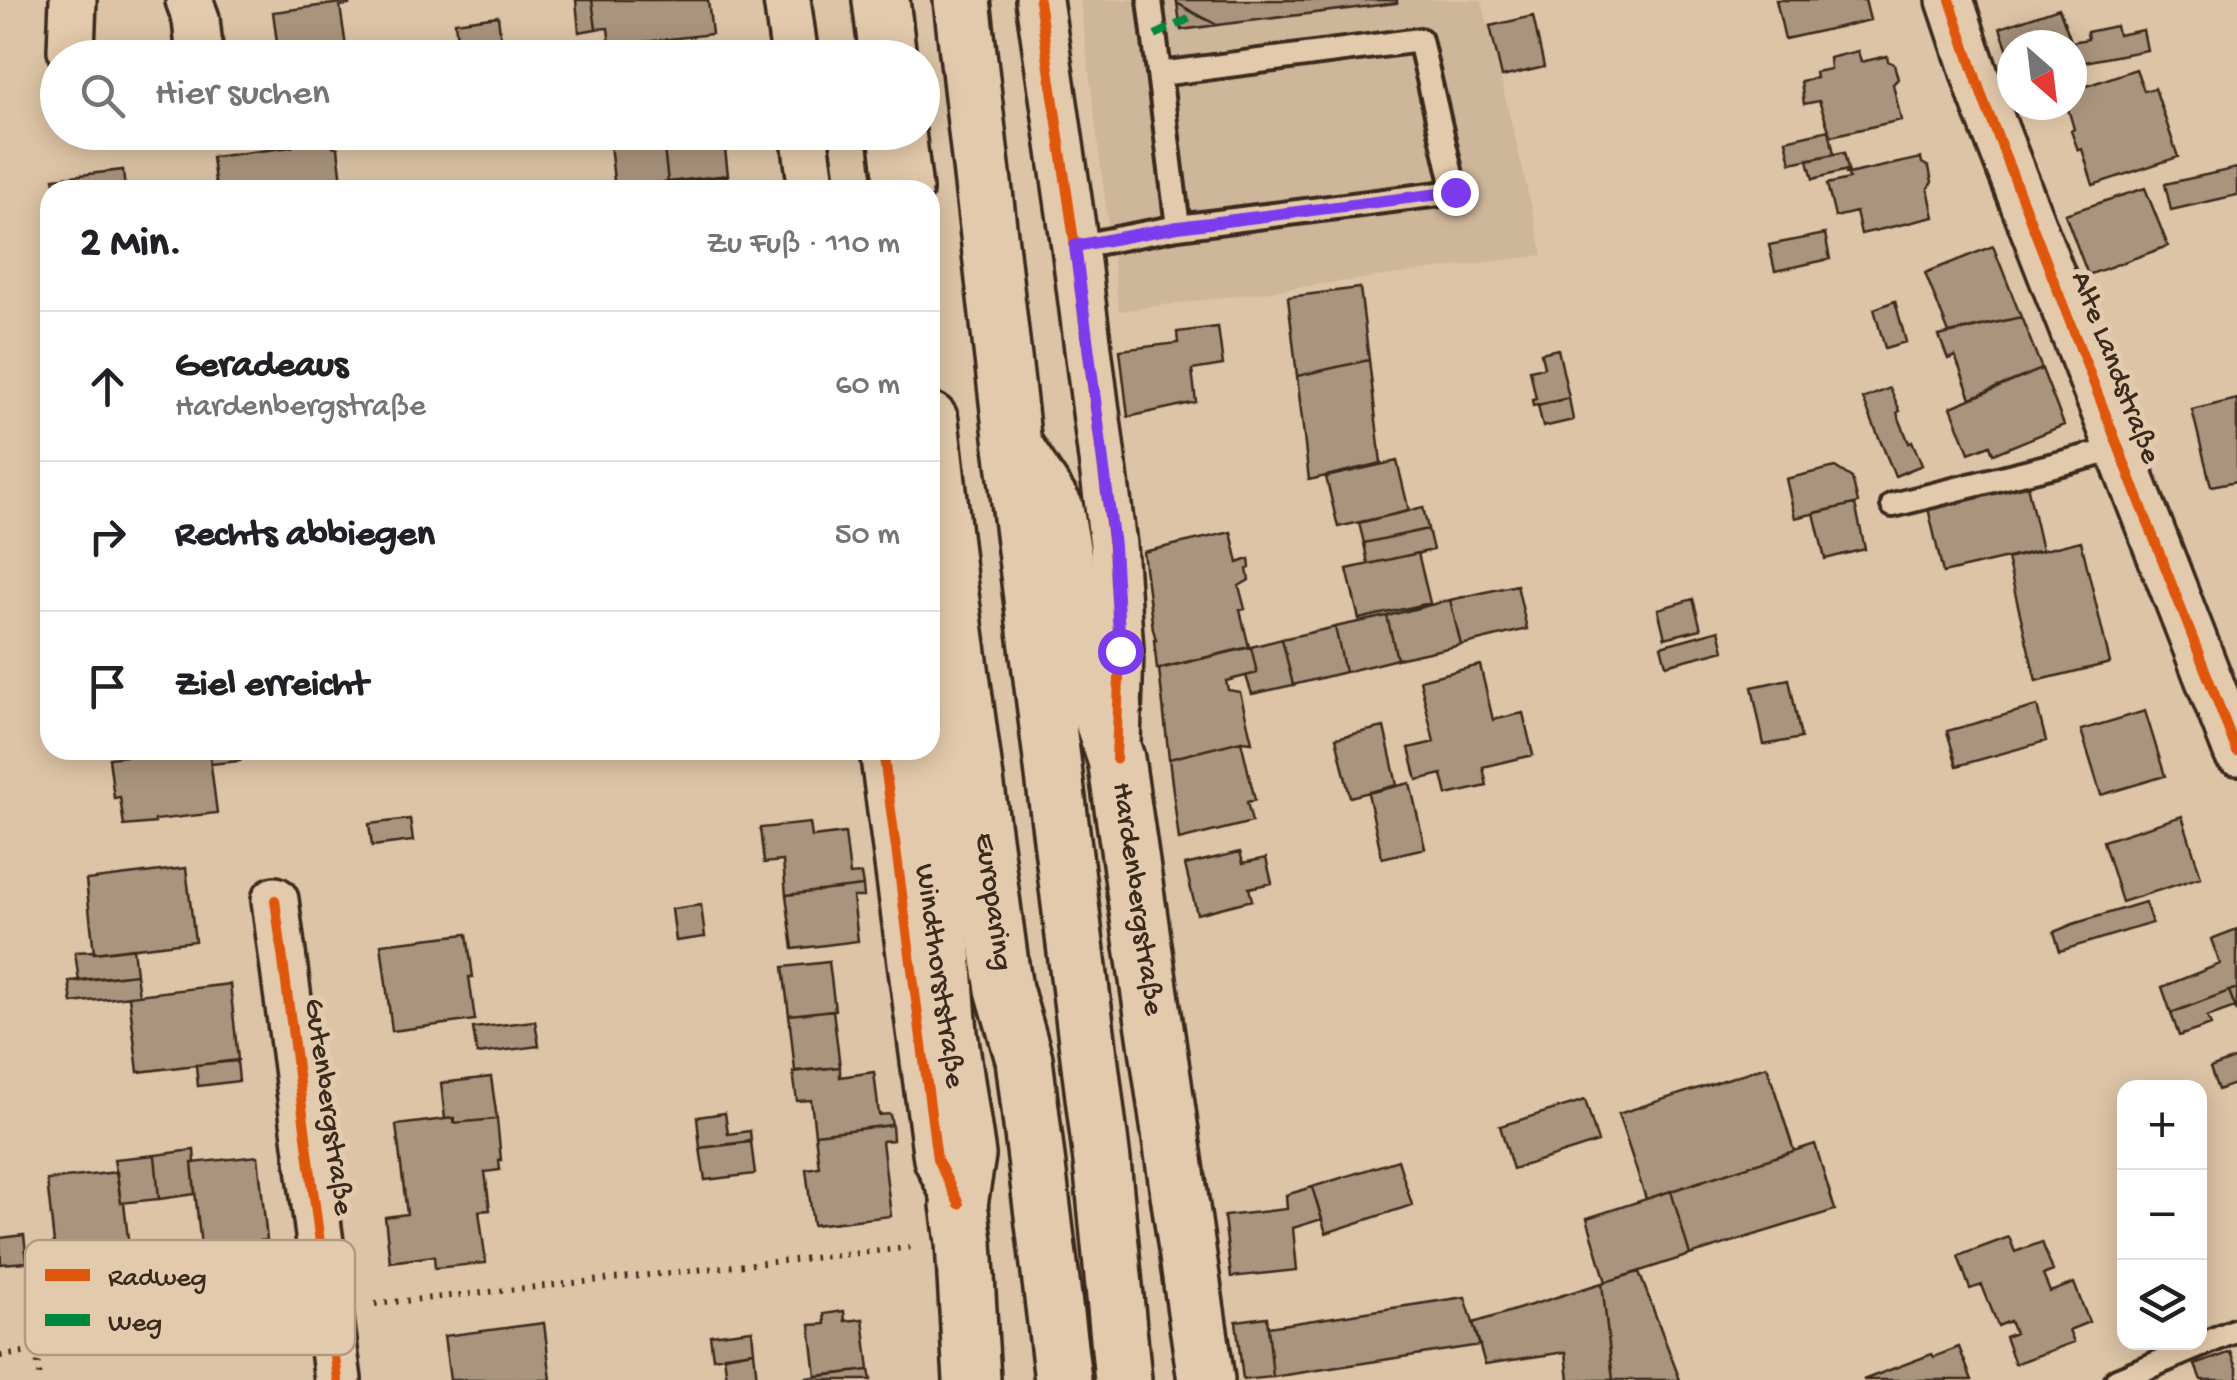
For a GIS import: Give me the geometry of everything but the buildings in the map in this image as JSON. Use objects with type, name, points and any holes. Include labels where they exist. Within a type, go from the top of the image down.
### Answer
[{"type":"main road","points":[[881,0],[886,40]]},
{"type":"main road","points":[[962,0],[1102,1161],[1123,1380]]},
{"type":"main road","points":[[899,150],[903,180]]},
{"type":"main road","points":[[1013,445],[1055,509],[1082,660],[1116,760]]},
{"type":"main road","name":"Europaring","points":[[940,509],[1002,976],[1024,1060],[1063,1380]]},
{"type":"main road","points":[[940,614],[949,588]]},
{"type":"main road","name":"Windthorststraße","points":[[929,760],[949,1034],[967,1155],[962,1223],[972,1380]]},
{"type":"main road","name":"Hardenbergstraße","points":[[1116,760],[1206,1380]]},
{"type":"street","points":[[73,0],[73,40]]},
{"type":"street","points":[[189,0],[198,40]]},
{"type":"street","points":[[788,0],[793,40]]},
{"type":"street","name":"Hardenbergstraße","points":[[1038,0],[1114,546],[1120,651],[1116,760]]},
{"type":"street","name":"Alte Landstraße","points":[[1950,0],[1982,96],[2237,752]]},
{"type":"street","points":[[806,150],[811,180]]},
{"type":"street","name":"Windthorststraße","points":[[884,760],[937,1159],[962,1223]]},
{"type":"street","name":"Gutenbergstraße","points":[[274,900],[320,1240]]},
{"type":"street","name":"Gutenbergstraße","points":[[335,1355],[338,1380]]},
{"type":"lane","points":[[1150,0],[1178,227]]},
{"type":"lane","points":[[1075,246],[1178,227],[1455,192],[1420,40],[1160,74]]},
{"type":"lane","points":[[1893,505],[2118,449]]},
{"type":"lane","points":[[2117,1380],[2237,1330]]},
{"type":"path","points":[[355,1305],[962,1223]]},
{"type":"path","points":[[0,1356],[25,1353]]},
{"type":"path","points":[[36,1355],[40,1380]]},
{"type":"shaded area","points":[[1080,0],[1482,0],[1543,255],[1119,311]]},
{"type":"marked path","points":[[1155,35],[1197,15]]},
{"type":"cycle path","points":[[1039,0],[1113,545],[1120,651],[1116,759]]},
{"type":"cycle path","points":[[1950,0],[1982,96],[2237,752]]},
{"type":"cycle path","points":[[884,760],[937,1159],[959,1204]]},
{"type":"cycle path","points":[[275,900],[320,1240]]},
{"type":"cycle path","points":[[335,1355],[338,1380]]},
{"type":"route","points":[[1120,651],[1114,546],[1075,246],[1178,227],[1455,192]]}]
